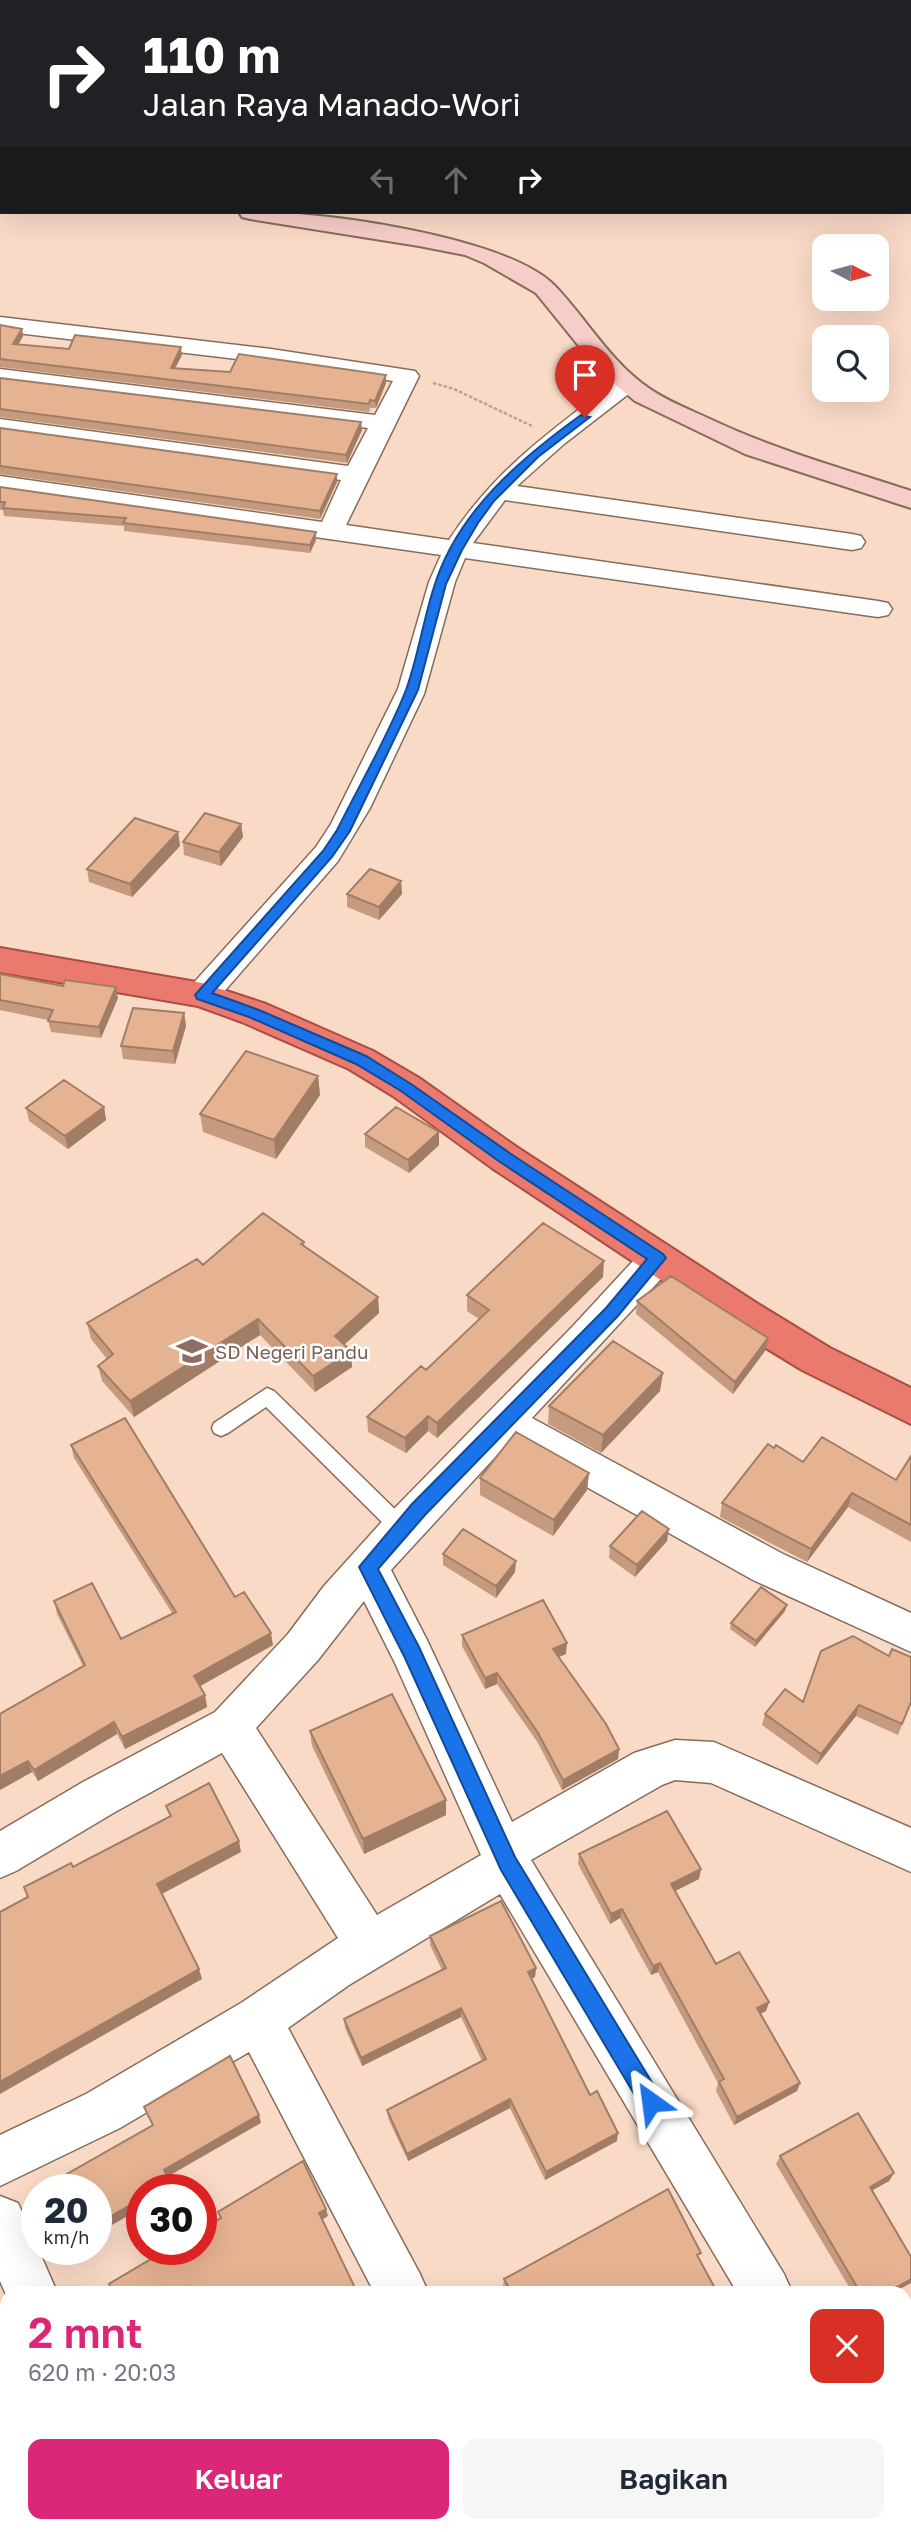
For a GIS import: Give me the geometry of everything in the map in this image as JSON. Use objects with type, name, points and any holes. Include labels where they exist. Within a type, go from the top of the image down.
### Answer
[{"type":"highway","points":[[0,960],[202,995],[254,1013],[361,1060],[406,1087],[505,1158],[816,1359],[911,1407]]},
{"type":"main road","points":[[289,214],[308,215],[471,250],[515,269],[556,299],[609,367],[627,384],[674,412],[754,449],[911,500]]},
{"type":"street","points":[[0,324],[271,356],[407,376],[331,530]]},
{"type":"street","points":[[0,376],[383,423]]},
{"type":"street","points":[[202,995],[327,854],[344,831],[412,690],[440,584],[456,550],[497,491],[534,454],[627,384]]},
{"type":"street","points":[[0,426],[356,475]]},
{"type":"street","points":[[0,484],[878,609]]},
{"type":"street","points":[[497,491],[852,542]]},
{"type":"street","points":[[0,1856],[99,1797],[230,1726],[303,1647],[339,1599],[401,1528],[612,1313],[658,1258]]},
{"type":"street","points":[[504,1422],[768,1567],[911,1633]]},
{"type":"street","points":[[368,1567],[412,1653],[506,1858],[762,2286]]},
{"type":"street","points":[[230,1726],[370,1946]]},
{"type":"street","points":[[0,2161],[103,2111],[258,2020],[332,1968],[663,1762],[688,1759],[723,1766],[911,1850]]},
{"type":"street","points":[[258,2020],[399,2286]]},
{"type":"street","points":[[0,2221],[28,2286]]},
{"type":"lane","points":[[220,1428],[267,1396],[401,1528]]},
{"type":"path","points":[[407,376],[454,389],[557,438]]},
{"type":"building","points":[[0,325],[22,329],[13,344],[69,349],[75,335],[181,347],[171,368],[230,372],[239,354],[386,375],[375,401],[370,400],[369,404],[0,359]]},
{"type":"building","points":[[0,378],[361,422],[346,455],[0,409]]},
{"type":"building","points":[[0,428],[337,474],[320,511],[0,466]]},
{"type":"building","points":[[0,487],[316,532],[310,545],[123,523],[126,518],[3,508],[5,502],[0,502]]},
{"type":"building","points":[[205,813],[241,824],[219,852],[183,842]]},
{"type":"building","points":[[135,818],[178,832],[130,884],[87,869]]},
{"type":"building","points":[[370,869],[401,881],[379,907],[347,894]]},
{"type":"building","points":[[0,974],[63,986],[65,980],[116,987],[99,1027],[48,1021],[53,1010],[0,1000]]},
{"type":"building","points":[[133,1008],[184,1013],[173,1051],[121,1046]]},
{"type":"building","points":[[246,1051],[318,1076],[274,1140],[200,1114]]},
{"type":"building","points":[[64,1080],[104,1107],[65,1136],[26,1108]]},
{"type":"building","points":[[396,1107],[439,1132],[408,1160],[365,1134]]},
{"type":"building","points":[[263,1213],[304,1242],[301,1244],[378,1297],[335,1336],[351,1351],[313,1376],[258,1319],[130,1401],[98,1366],[113,1354],[87,1323],[197,1259],[203,1265]]},
{"type":"building","points":[[543,1223],[604,1261],[437,1423],[428,1416],[405,1438],[367,1417],[421,1366],[426,1370],[489,1310],[467,1295]]},
{"type":"building","points":[[671,1276],[768,1338],[735,1382],[637,1301]]},
{"type":"building","points":[[613,1341],[663,1373],[603,1435],[549,1406]]},
{"type":"building","points":[[125,1418],[235,1597],[244,1592],[271,1633],[194,1676],[205,1695],[122,1737],[114,1722],[34,1770],[28,1761],[0,1776],[0,1714],[85,1665],[54,1601],[92,1583],[121,1639],[176,1612],[71,1445]]},
{"type":"building","points":[[516,1432],[589,1473],[554,1520],[480,1478]]},
{"type":"building","points":[[822,1437],[896,1480],[911,1456],[911,1525],[852,1493],[811,1549],[722,1503],[768,1444],[774,1448],[776,1445],[803,1462]]},
{"type":"building","points":[[642,1511],[669,1529],[637,1565],[610,1546]]},
{"type":"building","points":[[463,1529],[516,1561],[496,1586],[443,1554]]},
{"type":"building","points":[[761,1587],[787,1605],[756,1641],[731,1623]]},
{"type":"building","points":[[543,1600],[567,1643],[553,1649],[606,1724],[619,1749],[563,1780],[538,1733],[497,1673],[485,1678],[462,1635]]},
{"type":"building","points":[[853,1636],[889,1656],[892,1649],[911,1657],[911,1702],[902,1724],[859,1705],[821,1754],[765,1714],[785,1689],[803,1702],[821,1651]]},
{"type":"building","points":[[392,1694],[446,1800],[363,1839],[310,1731]]},
{"type":"building","points":[[209,1783],[239,1841],[157,1884],[199,1969],[0,2082],[0,1912],[28,1897],[24,1887],[71,1863],[73,1867],[171,1816],[166,1806]]},
{"type":"building","points":[[667,1811],[701,1869],[671,1884],[716,1964],[739,1952],[769,2002],[757,2008],[800,2083],[737,2117],[719,2082],[724,2079],[660,1963],[653,1966],[622,1909],[611,1914],[579,1854]]},
{"type":"building","points":[[501,1901],[536,1968],[528,1972],[590,2095],[597,2091],[618,2133],[546,2172],[510,2099],[407,2154],[387,2110],[486,2059],[461,2008],[361,2058],[344,2019],[446,1968],[430,1936]]},
{"type":"building","points":[[230,2056],[259,2115],[164,2170],[166,2174],[126,2174],[126,2207],[112,2216],[112,2174],[67,2174],[153,2125],[144,2107]]},
{"type":"building","points":[[858,2113],[894,2173],[870,2187],[911,2257],[911,2279],[899,2286],[856,2286],[780,2156]]},
{"type":"building","points":[[303,2161],[326,2209],[319,2213],[354,2286],[110,2286],[109,2284],[141,2265],[217,2265],[217,2220],[221,2218],[218,2212]]},
{"type":"building","points":[[668,2189],[701,2253],[697,2255],[714,2286],[508,2286],[504,2279]]},
{"type":"place","name":"SD Negeri Pandu","points":[[192,1351]]},
{"type":"route","points":[[585,417],[534,454],[473,522],[440,584],[412,690],[344,831],[327,854],[202,995],[254,1013],[361,1060],[406,1087],[505,1158],[658,1258],[612,1313],[488,1437],[401,1528],[368,1567],[412,1653],[508,1864],[651,2102]]}]
